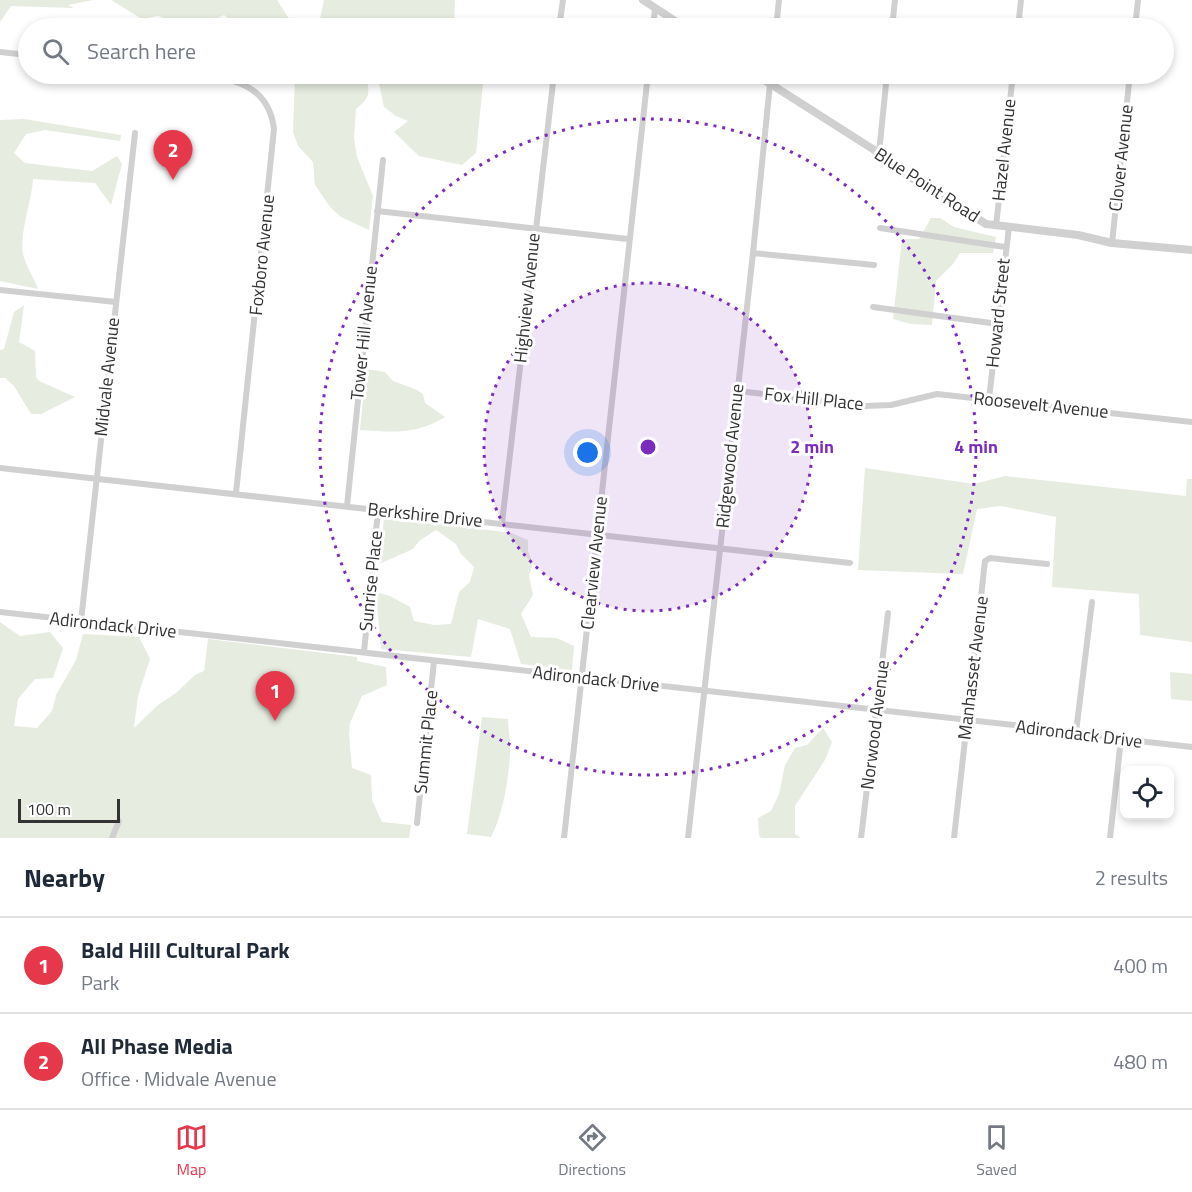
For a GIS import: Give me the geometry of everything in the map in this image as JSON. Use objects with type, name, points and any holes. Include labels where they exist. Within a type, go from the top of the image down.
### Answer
[{"type":"street","points":[[560,18],[563,0]]},
{"type":"street","points":[[643,0],[670,18]]},
{"type":"street","points":[[777,18],[779,0]]},
{"type":"street","points":[[893,18],[895,0]]},
{"type":"street","points":[[1018,18],[1021,0]]},
{"type":"street","points":[[1136,18],[1138,0]]},
{"type":"street","points":[[654,18],[655,9]]},
{"type":"street","points":[[0,52],[18,55]]},
{"type":"street","name":"Foxboro Avenue","points":[[236,493],[274,129],[273,120],[264,100],[242,84]]},
{"type":"street","name":"Highview Avenue","points":[[502,523],[553,84]]},
{"type":"street","name":"Clearview Avenue","points":[[564,838],[647,84]]},
{"type":"street","name":"Ridgewood Avenue","points":[[688,838],[770,84]]},
{"type":"street","name":"Blue Point Road","points":[[772,84],[879,153],[919,183],[986,224],[1078,235],[1112,243],[1192,250]]},
{"type":"street","points":[[879,153],[886,84]]},
{"type":"street","name":"Hazel Avenue","points":[[996,226],[1012,84]]},
{"type":"street","name":"Clover Avenue","points":[[1112,243],[1129,84]]},
{"type":"street","name":"Midvale Avenue","points":[[81,621],[135,133]]},
{"type":"street","name":"Tower Hill Avenue","points":[[347,506],[383,160]]},
{"type":"street","points":[[377,211],[628,239]]},
{"type":"street","name":"Howard Street","points":[[989,399],[1009,227]]},
{"type":"street","points":[[880,228],[1005,247]]},
{"type":"street","points":[[753,253],[874,265]]},
{"type":"street","points":[[0,290],[116,302]]},
{"type":"street","points":[[873,307],[998,324]]},
{"type":"street","name":"Fox Hill Place","points":[[738,391],[864,406],[891,405]]},
{"type":"street","name":"Roosevelt Avenue","points":[[891,405],[937,394],[1192,422]]},
{"type":"street","name":"Berkshire Drive","points":[[0,468],[850,563]]},
{"type":"street","name":"Sunrise Place","points":[[364,652],[378,511]]},
{"type":"street","name":"Manhasset Avenue","points":[[954,838],[985,561],[990,558],[1047,564]]},
{"type":"street","points":[[1076,732],[1092,602]]},
{"type":"street","name":"Adirondack Drive","points":[[0,612],[1076,732],[1121,740],[1192,747]]},
{"type":"street","name":"Norwood Avenue","points":[[861,838],[888,613]]},
{"type":"street","name":"Summit Place","points":[[417,823],[434,661]]},
{"type":"street","points":[[1110,838],[1121,740]]},
{"type":"street","points":[[112,838],[119,821]]},
{"type":"shaded area","points":[[0,0],[93,0],[68,5],[74,8],[11,6],[0,22]]},
{"type":"shaded area","points":[[111,0],[277,0],[289,18],[228,18],[224,15],[218,18],[158,16],[140,18]]},
{"type":"shaded area","points":[[324,0],[455,0],[454,18],[320,18]]},
{"type":"shaded area","points":[[295,84],[368,84],[367,97],[356,109],[354,138],[357,157],[373,196],[369,230],[341,217],[330,207],[315,185],[313,162],[298,146],[293,132]]},
{"type":"shaded area","points":[[379,84],[483,84],[476,153],[462,165],[419,156],[394,132],[408,121],[384,107]]},
{"type":"shaded area","points":[[24,119],[121,135],[120,141],[45,130],[26,134],[14,153],[25,163],[92,171],[117,156],[122,164],[111,205],[95,183],[33,179],[22,246],[24,258],[38,289],[0,281],[0,120]]},
{"type":"shaded area","points":[[931,218],[940,218],[954,227],[996,237],[993,253],[960,253],[953,264],[936,281],[932,325],[911,324],[893,319],[902,239],[919,239]]},
{"type":"shaded area","points":[[24,305],[19,342],[35,351],[36,377],[39,381],[75,397],[41,414],[31,414],[14,386],[5,378],[0,378],[0,350],[4,349],[14,312]]},
{"type":"shaded area","points":[[366,369],[385,372],[393,381],[417,390],[423,394],[425,403],[445,417],[414,430],[393,432],[360,430]]},
{"type":"shaded area","points":[[865,468],[974,484],[1005,476],[1186,496],[1187,479],[1192,479],[1192,642],[1140,635],[1139,594],[1052,587],[1056,517],[1001,506],[977,509],[963,574],[858,570]]},
{"type":"shaded area","points":[[384,517],[511,533],[528,540],[528,551],[533,563],[529,576],[533,595],[521,614],[531,637],[557,638],[574,646],[572,670],[521,664],[510,629],[478,619],[471,657],[381,649],[376,592],[390,596],[410,607],[414,621],[434,625],[451,624],[459,592],[470,582],[474,567],[461,554],[456,544],[436,530],[419,541],[413,549],[379,564]]},
{"type":"shaded area","points":[[0,622],[20,636],[50,632],[63,648],[53,678],[35,679],[18,699],[14,726],[37,728],[52,711],[56,695],[76,660],[83,634],[139,637],[150,659],[138,696],[134,728],[158,705],[176,693],[195,675],[204,671],[208,639],[357,657],[357,661],[386,667],[387,685],[362,696],[350,723],[352,768],[371,775],[372,800],[382,822],[411,825],[409,838],[0,838]]},
{"type":"shaded area","points":[[1170,672],[1192,674],[1192,701],[1171,699]]},
{"type":"shaded area","points":[[482,717],[508,719],[510,740],[505,796],[491,837],[467,834]]},
{"type":"shaded area","points":[[823,728],[832,742],[825,760],[795,806],[795,834],[801,838],[761,838],[758,818],[771,811],[779,794],[785,765],[795,748],[807,745]]},
{"type":"place","name":"All Phase Media","points":[[173,180]]},
{"type":"place","name":"Bald Hill Cultural Park","points":[[275,721]]}]
